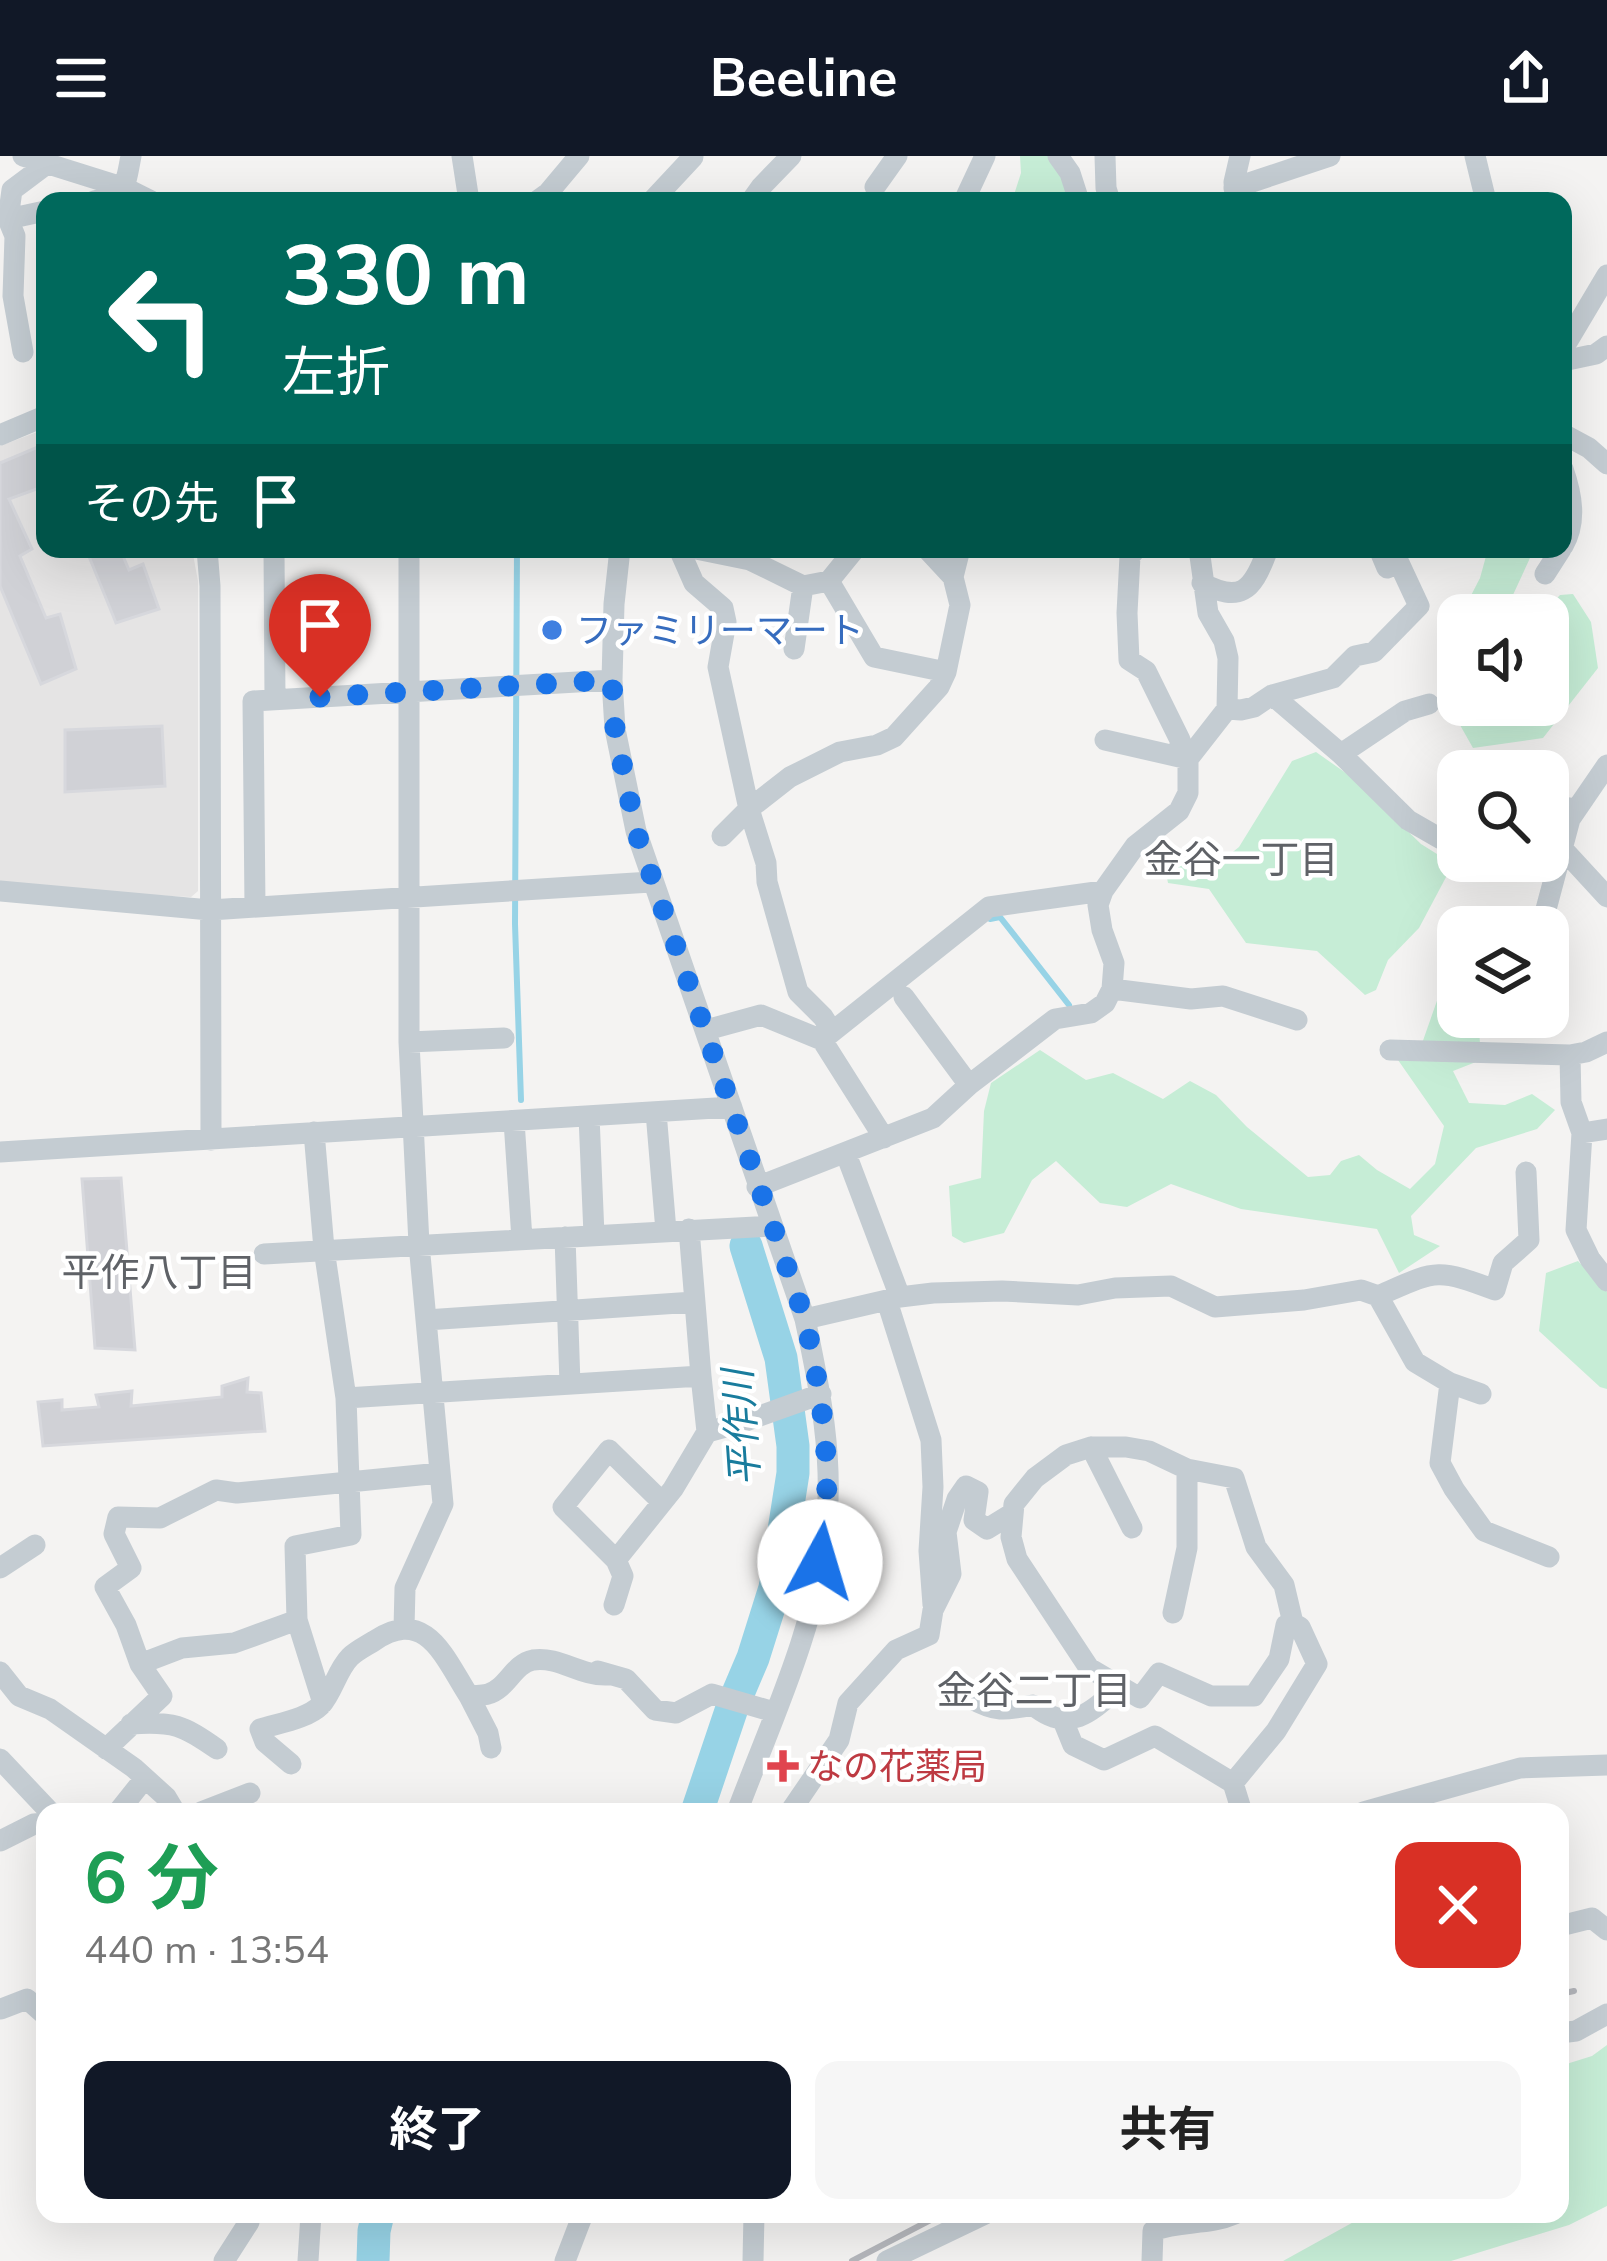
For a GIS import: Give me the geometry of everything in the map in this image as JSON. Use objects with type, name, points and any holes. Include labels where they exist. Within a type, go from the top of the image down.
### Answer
[{"type":"street","points":[[23,156],[133,192]]},
{"type":"street","points":[[120,192],[131,156]]},
{"type":"street","points":[[462,156],[468,192]]},
{"type":"street","points":[[549,192],[579,156]]},
{"type":"street","points":[[757,192],[791,156]]},
{"type":"street","points":[[875,187],[897,156]]},
{"type":"street","points":[[968,192],[985,156]]},
{"type":"street","points":[[1058,156],[1076,192]]},
{"type":"street","points":[[1105,156],[1107,192]]},
{"type":"street","points":[[1235,192],[1240,156]]},
{"type":"street","points":[[1240,192],[1330,156]]},
{"type":"street","points":[[1474,156],[1484,192]]},
{"type":"street","points":[[660,192],[693,157]]},
{"type":"street","points":[[22,352],[13,296],[15,236],[8,219],[13,190],[48,163]]},
{"type":"street","points":[[8,219],[36,213]]},
{"type":"street","points":[[1572,334],[1607,275]]},
{"type":"street","points":[[1572,359],[1596,354],[1607,346]]},
{"type":"street","points":[[0,434],[36,420]]},
{"type":"street","points":[[1572,439],[1607,464]]},
{"type":"street","points":[[208,558],[211,1140]]},
{"type":"street","points":[[274,558],[275,700]]},
{"type":"street","points":[[404,1628],[405,1588],[442,1504],[419,1244],[409,1042],[409,558]]},
{"type":"street","points":[[619,558],[612,680],[615,729],[636,831],[805,1319],[821,1394],[828,1461],[826,1529],[815,1594],[739,1803]]},
{"type":"street","points":[[683,558],[694,583],[722,608],[726,622],[718,668],[749,809],[798,992],[823,1017],[827,1035],[884,1138]]},
{"type":"street","points":[[756,558],[803,586],[829,581],[848,558]]},
{"type":"street","points":[[935,558],[953,577]]},
{"type":"street","points":[[722,836],[790,777],[840,752],[894,737],[939,687],[960,605],[953,577],[958,558]]},
{"type":"street","points":[[757,1187],[933,1118],[1054,1018],[1090,1012],[1105,1003],[1112,989],[1114,963],[1098,904],[1103,891],[1135,846],[1179,811],[1188,793],[1180,740],[1146,671],[1129,660],[1130,558]]},
{"type":"street","points":[[1184,757],[1227,709],[1228,658],[1208,613],[1200,558]]},
{"type":"street","points":[[1202,583],[1229,594],[1246,589],[1257,578],[1264,558]]},
{"type":"street","points":[[1227,709],[1254,707],[1272,695],[1333,678],[1355,656],[1374,652],[1419,606],[1399,562],[1387,568],[1382,558]]},
{"type":"street","points":[[1545,574],[1555,558]]},
{"type":"street","points":[[829,581],[874,657],[946,672]]},
{"type":"street","points":[[794,649],[803,586]]},
{"type":"street","points":[[255,908],[253,701],[612,680]]},
{"type":"street","points":[[1272,695],[1408,820],[1437,837]]},
{"type":"street","points":[[1341,754],[1405,711],[1429,704]]},
{"type":"street","points":[[1105,740],[1184,757]]},
{"type":"street","points":[[1569,820],[1607,765]]},
{"type":"street","points":[[1569,808],[1575,809]]},
{"type":"street","points":[[1569,861],[1607,896]]},
{"type":"street","points":[[0,891],[210,910],[651,882]]},
{"type":"street","points":[[827,1035],[989,907],[1103,891]]},
{"type":"street","points":[[1112,989],[1191,999],[1222,996],[1297,1020]]},
{"type":"street","points":[[904,998],[969,1085]]},
{"type":"street","points":[[706,1030],[761,1015],[827,1035]]},
{"type":"street","points":[[409,1042],[504,1038]]},
{"type":"street","points":[[1390,1050],[1570,1055],[1607,1042]]},
{"type":"street","points":[[1570,1055],[1571,1102],[1582,1133],[1576,1230],[1607,1281]]},
{"type":"street","points":[[0,1152],[732,1107]]},
{"type":"street","points":[[656,1112],[666,1231]]},
{"type":"street","points":[[589,1116],[594,1235]]},
{"type":"street","points":[[514,1120],[522,1239]]},
{"type":"street","points":[[1582,1133],[1607,1129]]},
{"type":"street","points":[[314,1132],[324,1249],[346,1398],[351,1535],[295,1546],[297,1621],[323,1703]]},
{"type":"street","points":[[795,1803],[839,1740],[848,1703],[896,1650],[929,1635],[933,1610],[931,1440],[893,1299],[846,1154]]},
{"type":"street","points":[[1378,1297],[1426,1275],[1445,1273],[1495,1290],[1503,1263],[1529,1240],[1526,1172]]},
{"type":"street","points":[[264,1254],[772,1226]]},
{"type":"street","points":[[616,1560],[662,1502],[707,1432],[689,1229]]},
{"type":"street","points":[[565,1237],[570,1384]]},
{"type":"street","points":[[805,1319],[893,1299],[1002,1291],[1078,1295],[1171,1286],[1216,1307],[1361,1290],[1378,1297],[1415,1362],[1480,1394]]},
{"type":"street","points":[[426,1320],[694,1302]]},
{"type":"street","points":[[346,1398],[701,1376]]},
{"type":"street","points":[[1450,1383],[1440,1463],[1454,1489],[1484,1531],[1550,1557]]},
{"type":"street","points":[[707,1432],[821,1394]]},
{"type":"street","points":[[1091,1448],[1132,1528]]},
{"type":"street","points":[[1233,1784],[1276,1731],[1317,1664],[1300,1627],[1286,1625],[1279,1659],[1254,1696],[1211,1696],[1159,1673],[1140,1698],[1089,1668],[1017,1558],[1012,1537],[1014,1504],[1035,1478],[1066,1455],[1091,1448],[1149,1451],[1187,1469],[1234,1478],[1256,1547],[1284,1585],[1293,1623]]},
{"type":"street","points":[[614,1605],[623,1576],[616,1560],[563,1507],[609,1450],[662,1502]]},
{"type":"street","points":[[1173,1612],[1187,1549],[1187,1469]]},
{"type":"street","points":[[106,1748],[162,1696],[140,1664],[105,1587],[131,1568],[114,1534],[118,1516],[160,1518],[216,1490],[440,1473]]},
{"type":"street","points":[[933,1610],[950,1574],[946,1532],[966,1486],[978,1492],[974,1520],[987,1529],[1013,1513]]},
{"type":"street","points":[[0,1568],[35,1545]]},
{"type":"street","points":[[140,1664],[182,1648],[234,1643],[297,1621]]},
{"type":"street","points":[[291,1764],[265,1742],[260,1730],[310,1713],[323,1703],[349,1658],[390,1631],[404,1628],[425,1634],[437,1644],[469,1696],[491,1748]]},
{"type":"street","points":[[566,1654],[608,1675]]},
{"type":"street","points":[[469,1696],[488,1694],[505,1684],[522,1663],[538,1659],[591,1676],[626,1678],[656,1710],[676,1714],[712,1694],[774,1712]]},
{"type":"street","points":[[0,1672],[19,1696],[50,1708],[145,1778],[170,1803]]},
{"type":"street","points":[[970,1699],[991,1710],[1033,1705],[1047,1718],[1062,1718],[1095,1711],[1119,1686]]},
{"type":"street","points":[[1062,1718],[1072,1745],[1104,1760],[1155,1736],[1233,1784],[1239,1803]]},
{"type":"street","points":[[130,1724],[163,1721],[189,1730],[217,1749]]},
{"type":"street","points":[[0,1759],[42,1803]]},
{"type":"street","points":[[1395,1803],[1520,1768],[1607,1765]]},
{"type":"street","points":[[125,1803],[145,1778]]},
{"type":"street","points":[[224,1803],[250,1793]]},
{"type":"street","points":[[0,1841],[36,1824]]},
{"type":"street","points":[[1569,1924],[1592,1918],[1607,1930]]},
{"type":"street","points":[[1,2009],[27,1999],[36,2007]]},
{"type":"street","points":[[1569,2032],[1607,2014]]},
{"type":"street","points":[[224,2261],[248,2223]]},
{"type":"street","points":[[308,2261],[310,2223]]},
{"type":"street","points":[[565,2261],[580,2223]]},
{"type":"street","points":[[753,2261],[754,2223]]},
{"type":"street","points":[[887,2261],[966,2223]]},
{"type":"street","points":[[1152,2261],[1153,2231],[1170,2224],[1194,2223]]},
{"type":"shaded area","points":[[36,432],[36,558],[194,558],[198,581],[198,891],[191,897],[0,888],[0,446]]},
{"type":"green space","points":[[1020,156],[1054,156],[1071,192],[1015,192]]},
{"type":"green space","points":[[1486,558],[1530,558],[1513,594],[1472,594]]},
{"type":"green space","points":[[1569,594],[1591,622],[1598,668],[1569,705]]},
{"type":"green space","points":[[1461,726],[1552,726],[1543,738],[1473,748]]},
{"type":"green space","points":[[1316,752],[1353,778],[1437,854],[1437,882],[1443,882],[1419,928],[1388,960],[1376,990],[1365,995],[1317,951],[1246,943],[1209,889],[1168,883],[1163,857],[1219,863],[1239,847],[1292,761]]},
{"type":"green space","points":[[1437,1001],[1437,1038],[1480,1038],[1481,1060],[1453,1071],[1469,1103],[1505,1105],[1532,1094],[1555,1110],[1537,1129],[1476,1148],[1411,1216],[1414,1235],[1440,1246],[1399,1273],[1377,1229],[1241,1209],[1171,1184],[1127,1207],[1100,1203],[1056,1161],[1032,1180],[1004,1233],[964,1243],[952,1236],[949,1186],[981,1178],[984,1111],[991,1083],[1040,1050],[1086,1080],[1113,1073],[1163,1099],[1190,1081],[1216,1095],[1308,1177],[1330,1175],[1341,1161],[1359,1155],[1410,1189],[1435,1164],[1444,1126],[1398,1060],[1419,1052]]},
{"type":"green space","points":[[1578,1261],[1607,1292],[1607,1389],[1539,1331],[1546,1273]]},
{"type":"green space","points":[[1607,2045],[1607,2206],[1569,2225],[1451,2261],[1283,2261],[1352,2223],[1569,2223],[1569,2063]]},
{"type":"building","points":[[36,448],[36,489],[9,499],[32,549],[20,556],[46,618],[60,614],[76,669],[41,684],[0,586],[0,463]]},
{"type":"building","points":[[90,558],[124,558],[129,570],[143,564],[159,609],[116,623]]},
{"type":"building","points":[[162,726],[165,786],[65,792],[65,730]]},
{"type":"building","points":[[121,1178],[135,1350],[95,1348],[82,1179]]},
{"type":"building","points":[[248,1378],[247,1392],[261,1393],[265,1431],[43,1446],[38,1402],[62,1400],[62,1410],[99,1407],[96,1395],[132,1391],[131,1406],[222,1397],[222,1386]]},
{"type":"waterway","points":[[517,558],[515,924],[521,1100]]},
{"type":"waterway","points":[[990,919],[1000,917],[1069,1005]]},
{"type":"waterway","name":"平作川","points":[[700,1803],[775,1588],[793,1473],[781,1358],[746,1246]]},
{"type":"waterway","name":"平作川","points":[[373,2261],[376,2223]]},
{"type":"railway","points":[[1569,1992],[1574,1991]]},
{"type":"railway","points":[[852,2261],[925,2223]]},
{"type":"place","name":"ファミリーマート","points":[[552,630]]},
{"type":"place","name":"なの花薬局","points":[[783,1766]]},
{"type":"district","name":"金谷一丁目","points":[[1241,859]]},
{"type":"district","name":"平作八丁目","points":[[159,1272]]},
{"type":"district","name":"金谷二丁目","points":[[1034,1690]]},
{"type":"route","points":[[320,697],[612,680],[615,729],[651,882],[805,1319],[821,1394],[828,1461],[820,1562]]}]
